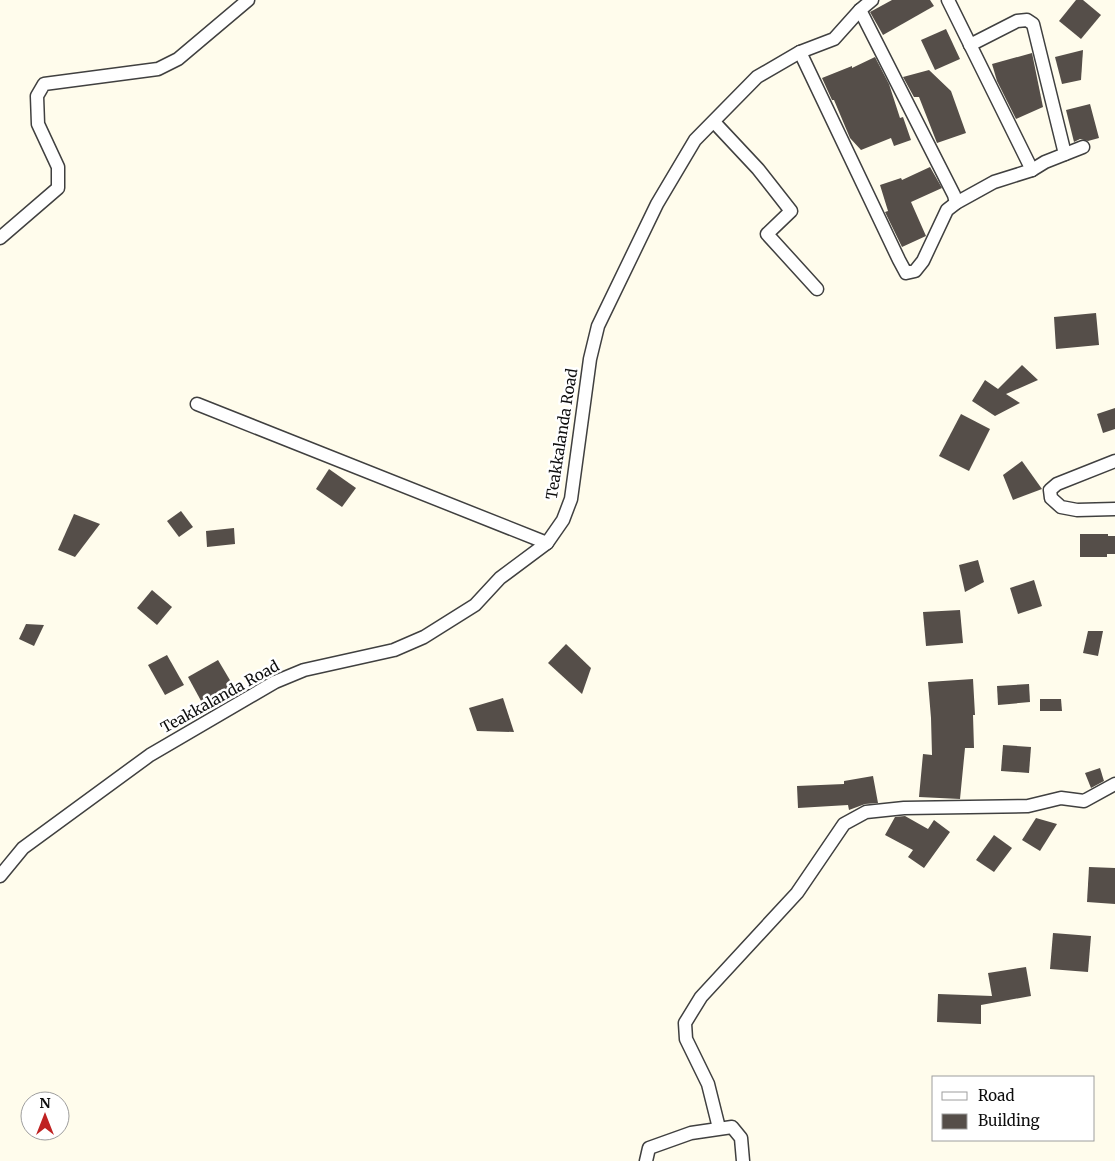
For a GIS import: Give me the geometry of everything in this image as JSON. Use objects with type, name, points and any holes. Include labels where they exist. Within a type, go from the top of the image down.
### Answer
[{"type":"street","points":[[0,238],[58,188],[58,167],[38,124],[37,96],[44,84],[158,69],[178,59],[248,0]]},
{"type":"street","name":"Teakkalanda Road","points":[[0,876],[23,848],[150,755],[275,682],[304,670],[394,650],[424,637],[475,605],[500,578],[547,542],[563,520],[572,499],[590,359],[598,326],[657,204],[695,140],[757,77],[800,52],[834,39],[860,10],[872,0]]},
{"type":"street","points":[[948,0],[1032,170]]},
{"type":"street","points":[[860,10],[954,195],[956,203]]},
{"type":"street","points":[[970,45],[1017,21],[1027,20],[1033,24],[1065,154]]},
{"type":"street","points":[[800,52],[906,273],[915,271],[923,261],[947,210],[956,203],[994,182],[1032,170],[1083,147]]},
{"type":"street","points":[[714,122],[758,169],[791,211],[767,234],[817,289]]},
{"type":"street","points":[[197,404],[547,542]]},
{"type":"street","points":[[1115,460],[1056,484],[1050,490],[1051,498],[1061,507],[1077,510],[1115,509]]},
{"type":"street","points":[[719,1128],[708,1084],[686,1039],[685,1023],[701,997],[797,893],[844,824],[866,812],[904,808],[1028,806],[1061,798],[1084,801],[1115,784]]},
{"type":"street","points":[[646,1161],[649,1148],[691,1133],[732,1127],[741,1138],[743,1161]]},
{"type":"building","points":[[892,0],[930,0],[934,6],[883,35],[870,12]]},
{"type":"building","points":[[1076,0],[1083,0],[1101,15],[1081,39],[1059,21]]},
{"type":"building","points":[[946,29],[960,59],[935,70],[921,40]]},
{"type":"building","points":[[1083,50],[1081,80],[1062,84],[1055,57]]},
{"type":"building","points":[[1032,53],[1043,107],[1016,119],[997,81],[992,64]]},
{"type":"building","points":[[875,57],[889,84],[900,118],[903,117],[911,140],[894,146],[891,138],[861,150],[850,138],[834,100],[832,100],[822,78],[852,66],[852,68]]},
{"type":"building","points":[[929,70],[951,91],[966,133],[937,143],[919,97],[914,97],[903,77]]},
{"type":"building","points":[[1090,104],[1099,138],[1088,141],[1080,139],[1074,142],[1066,110]]},
{"type":"building","points":[[930,167],[942,188],[911,202],[926,236],[902,247],[885,212],[888,211],[880,185],[901,178],[902,180]]},
{"type":"building","points":[[1096,313],[1099,345],[1056,349],[1054,317]]},
{"type":"building","points":[[1022,365],[1038,380],[1006,394],[1020,403],[995,416],[972,401],[985,380],[998,389]]},
{"type":"building","points":[[1115,408],[1115,429],[1103,433],[1097,414]]},
{"type":"building","points":[[961,414],[990,429],[969,471],[939,456]]},
{"type":"building","points":[[1022,461],[1042,489],[1013,500],[1003,475]]},
{"type":"building","points":[[329,469],[356,488],[342,507],[316,489]]},
{"type":"building","points":[[181,511],[193,527],[179,537],[167,521]]},
{"type":"building","points":[[74,514],[100,524],[75,557],[58,550]]},
{"type":"building","points":[[234,528],[235,544],[207,547],[206,531]]},
{"type":"building","points":[[1080,534],[1108,534],[1108,536],[1115,536],[1115,554],[1107,554],[1107,557],[1080,557]]},
{"type":"building","points":[[978,560],[984,582],[965,592],[959,565]]},
{"type":"building","points":[[1034,580],[1042,606],[1018,614],[1010,588]]},
{"type":"building","points":[[152,590],[172,607],[157,625],[137,608]]},
{"type":"building","points":[[960,610],[963,643],[926,646],[923,612]]},
{"type":"building","points":[[26,624],[44,625],[34,646],[19,639]]},
{"type":"building","points":[[1088,631],[1103,631],[1098,656],[1083,653]]},
{"type":"building","points":[[566,644],[591,668],[582,694],[548,663]]},
{"type":"building","points":[[167,655],[184,685],[165,695],[148,665]]},
{"type":"building","points":[[218,660],[237,692],[206,710],[188,677]]},
{"type":"building","points":[[973,679],[974,748],[965,748],[960,799],[919,797],[923,754],[932,755],[928,682]]},
{"type":"building","points":[[1029,684],[1030,702],[998,705],[997,686]]},
{"type":"building","points":[[503,698],[514,732],[477,731],[469,708]]},
{"type":"building","points":[[1040,699],[1061,699],[1062,711],[1040,711]]},
{"type":"building","points":[[1003,745],[1031,747],[1029,773],[1001,771]]},
{"type":"building","points":[[1100,768],[1104,781],[1091,788],[1085,773]]},
{"type":"building","points":[[873,776],[878,803],[865,804],[849,810],[848,805],[798,808],[797,786],[844,784],[844,781]]},
{"type":"building","points":[[905,816],[928,829],[934,820],[950,832],[924,868],[908,857],[913,850],[885,835],[895,817]]},
{"type":"building","points":[[1036,818],[1057,824],[1040,851],[1022,840]]},
{"type":"building","points":[[994,835],[1012,848],[994,872],[976,860]]},
{"type":"building","points":[[1089,867],[1115,868],[1115,904],[1087,902]]},
{"type":"building","points":[[1053,933],[1091,936],[1088,972],[1050,969]]},
{"type":"building","points":[[1026,967],[1031,996],[981,1005],[981,1024],[937,1022],[938,994],[992,996],[988,973]]}]
